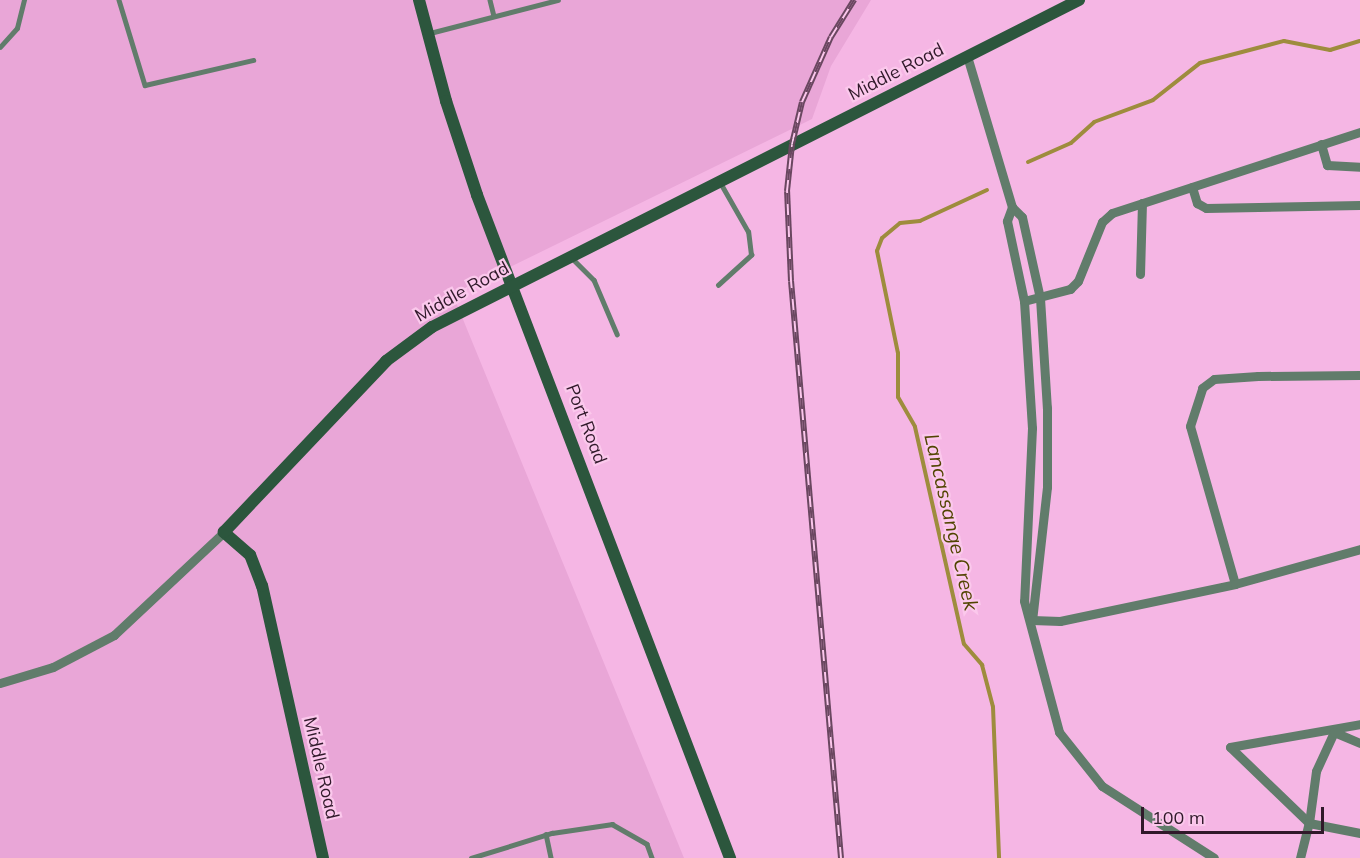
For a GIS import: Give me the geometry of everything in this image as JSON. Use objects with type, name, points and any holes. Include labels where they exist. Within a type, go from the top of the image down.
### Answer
[{"type":"main road","name":"Port Road","points":[[419,0],[477,195],[730,858]]},
{"type":"main road","name":"Middle Road","points":[[323,858],[261,586],[250,555],[224,532],[386,361],[432,327],[1079,0]]},
{"type":"street","points":[[967,56],[1012,207],[1022,217],[1040,298],[1047,408],[1047,487],[1032,620]]},
{"type":"street","points":[[1024,301],[1070,289],[1078,280],[1102,222],[1112,213],[1360,132]]},
{"type":"street","points":[[1321,144],[1327,165],[1360,167]]},
{"type":"street","points":[[1192,187],[1197,203],[1206,208],[1360,205]]},
{"type":"street","points":[[1140,274],[1142,203]]},
{"type":"street","points":[[1012,207],[1007,220],[1024,301],[1032,428],[1024,601],[1032,620],[1059,732],[1102,786],[1214,858]]},
{"type":"street","points":[[1235,584],[1190,426],[1202,388],[1214,379],[1360,375]]},
{"type":"street","points":[[0,683],[53,667],[114,635],[224,532]]},
{"type":"street","points":[[1032,620],[1060,621],[1235,584],[1360,549]]},
{"type":"street","points":[[1360,724],[1334,732],[1230,747],[1309,823],[1360,833]]},
{"type":"street","points":[[1334,732],[1360,743]]},
{"type":"street","points":[[1300,858],[1309,823],[1316,771],[1334,732]]},
{"type":"lane","points":[[0,48],[17,28],[24,0]]},
{"type":"lane","points":[[119,0],[145,85],[253,60]]},
{"type":"lane","points":[[490,0],[494,16]]},
{"type":"lane","points":[[427,33],[558,0]]},
{"type":"lane","points":[[718,181],[748,232],[750,255],[718,285]]},
{"type":"lane","points":[[570,256],[594,280],[617,334]]},
{"type":"lane","points":[[471,858],[546,834],[612,824],[647,844],[652,858]]},
{"type":"lane","points":[[546,834],[551,858]]},
{"type":"shaded area","points":[[0,0],[871,0],[831,66],[812,119],[453,295],[684,858],[0,858]]},
{"type":"waterway","name":"Lancassange Creek","points":[[1028,162],[1071,143],[1094,122],[1153,100],[1200,63],[1284,41],[1330,50],[1360,41]]},
{"type":"waterway","name":"Lancassange Creek","points":[[987,190],[920,221],[900,223],[882,238],[877,251],[898,353],[898,397],[915,427],[964,644],[982,665],[993,707],[999,858]]},
{"type":"railway","points":[[841,858],[791,281],[787,191],[792,144],[802,102],[831,37],[854,0]]}]
